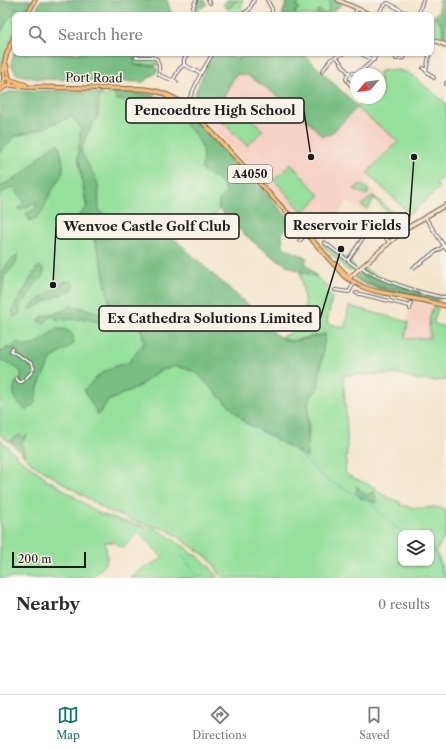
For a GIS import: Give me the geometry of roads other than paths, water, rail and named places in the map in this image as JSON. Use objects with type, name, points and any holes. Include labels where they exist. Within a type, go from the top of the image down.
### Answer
[{"type":"main road","points":[[29,12],[35,0]]},
{"type":"main road","points":[[9,82],[3,84],[6,58],[12,42]]},
{"type":"main road","points":[[6,58],[6,69],[9,82]]},
{"type":"main road","points":[[0,84],[4,79]]},
{"type":"main road","name":"A4050","points":[[4,79],[9,82]]},
{"type":"main road","points":[[0,90],[9,82]]},
{"type":"main road","name":"Port Road","points":[[9,82],[31,86],[140,89],[156,91],[186,106],[349,278]]},
{"type":"main road","name":"A4050","points":[[349,278],[368,288],[384,293],[446,306]]},
{"type":"street","points":[[194,12],[193,7],[196,0]]},
{"type":"street","points":[[246,12],[249,10],[254,0]]},
{"type":"street","points":[[267,0],[272,8],[272,12]]},
{"type":"street","points":[[338,0],[366,12]]},
{"type":"street","points":[[420,12],[423,0]]},
{"type":"street","points":[[380,12],[382,7],[388,3],[404,12]]},
{"type":"street","points":[[355,12],[357,8]]},
{"type":"street","points":[[434,40],[446,45]]},
{"type":"street","points":[[173,80],[180,68],[184,65],[184,60],[187,56]]},
{"type":"street","points":[[186,106],[201,73],[211,56]]},
{"type":"street","points":[[322,72],[330,60],[337,56],[348,72],[353,74],[357,73],[374,60],[376,56]]},
{"type":"street","points":[[365,56],[374,60]]},
{"type":"street","points":[[396,59],[403,58],[404,56]]},
{"type":"street","points":[[426,71],[429,56]]},
{"type":"street","points":[[136,57],[152,57],[157,59],[159,75],[177,82]]},
{"type":"street","points":[[184,65],[201,73]]},
{"type":"street","points":[[423,68],[434,78]]},
{"type":"street","points":[[348,72],[346,79],[350,85]]},
{"type":"street","points":[[349,278],[408,226],[446,205]]},
{"type":"street","points":[[367,214],[374,220],[381,233],[389,242]]},
{"type":"street","points":[[425,217],[446,249]]},
{"type":"street","points":[[348,260],[363,238],[362,234],[350,222]]},
{"type":"street","points":[[299,242],[307,234]]},
{"type":"street","points":[[324,242],[360,268],[400,285],[446,297]]},
{"type":"street","points":[[413,268],[444,246]]},
{"type":"street","points":[[335,290],[349,292],[355,282]]},
{"type":"street","points":[[356,292],[410,308],[411,303]]},
{"type":"street","points":[[383,300],[384,293]]},
{"type":"street","points":[[12,348],[11,352],[31,363],[34,368],[22,382],[19,382],[16,378]]},
{"type":"waterway","points":[[244,423],[284,440],[326,479],[369,501],[399,530]]},
{"type":"waterway","points":[[434,551],[444,578]]},
{"type":"waterway","points":[[182,555],[198,578]]},
{"type":"waterway","points":[[134,574],[136,578]]},
{"type":"place","name":"Pencoedtre High School","points":[[311,157]]},
{"type":"place","name":"Reservoir Fields","points":[[414,157]]},
{"type":"place","name":"Ex Cathedra Solutions Limited","points":[[341,249]]},
{"type":"place","name":"Wenvoe Castle Golf Club","points":[[53,285]]}]
